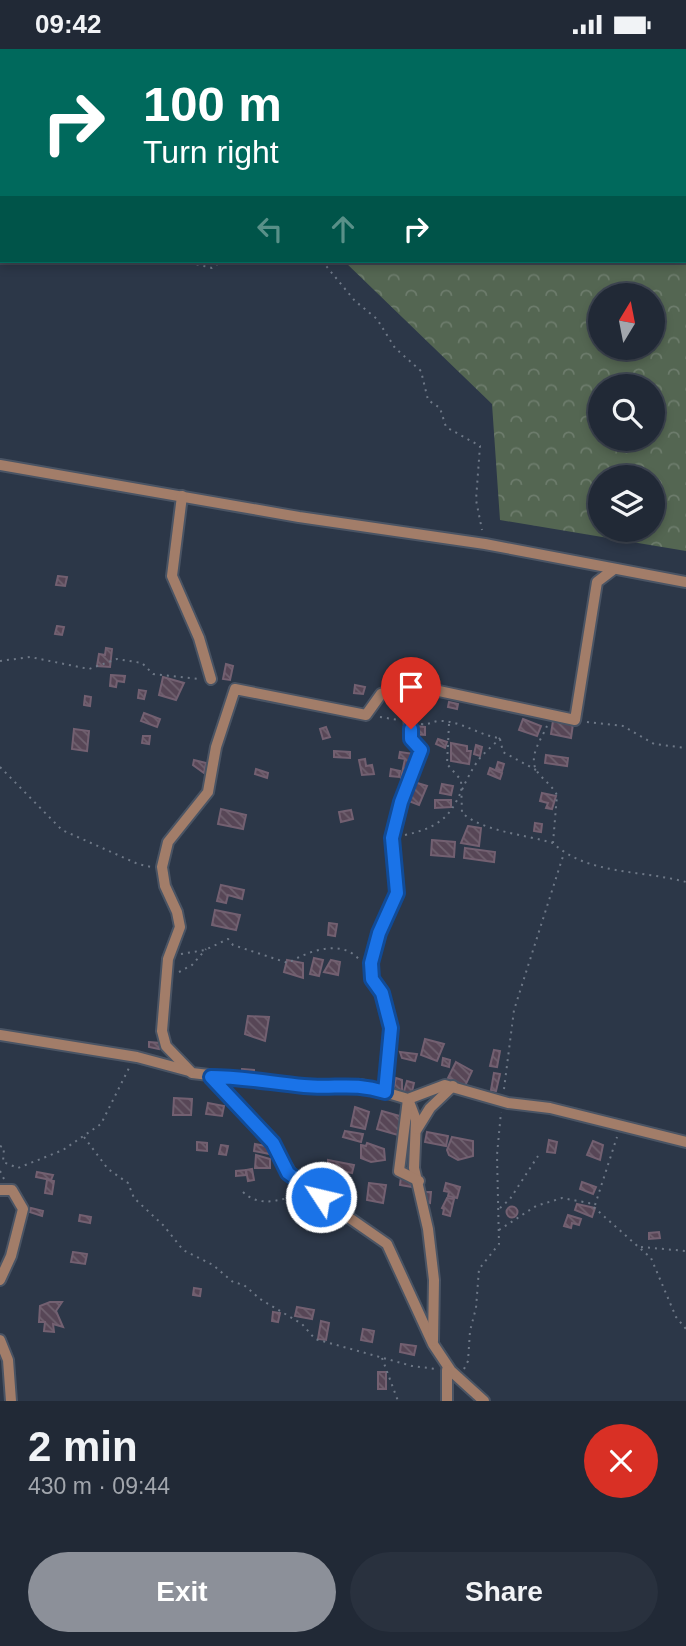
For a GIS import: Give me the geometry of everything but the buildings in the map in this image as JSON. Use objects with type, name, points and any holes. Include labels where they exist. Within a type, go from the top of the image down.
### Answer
[{"type":"street","points":[[0,465],[485,544],[686,582]]},
{"type":"street","points":[[182,496],[172,576],[199,638],[211,679]]},
{"type":"street","points":[[190,1071],[166,1046],[162,1031],[165,978],[170,953],[180,927],[165,886],[162,867],[168,842],[208,792],[216,747],[235,689],[366,715],[381,694],[406,684],[575,720],[597,582],[614,569]]},
{"type":"street","points":[[385,1092],[391,1028],[382,993],[372,979],[371,963],[379,933],[397,893],[392,838],[401,802],[421,750],[411,739],[406,684]]},
{"type":"street","points":[[0,1035],[137,1057],[211,1077],[237,1077],[312,1087],[351,1084],[408,1099],[438,1086],[453,1086],[502,1101],[550,1108],[686,1142]]},
{"type":"street","points":[[211,1077],[269,1138],[288,1173],[387,1244],[433,1344],[458,1378],[484,1401]]},
{"type":"street","points":[[417,1129],[430,1108],[453,1086]]},
{"type":"street","points":[[408,1099],[415,1113],[417,1129],[414,1168],[428,1229],[434,1280],[433,1344]]},
{"type":"street","points":[[408,1099],[398,1171],[419,1181]]},
{"type":"street","points":[[0,1190],[12,1190],[23,1209],[11,1256],[0,1280]]},
{"type":"street","points":[[0,1340],[8,1360],[11,1401]]},
{"type":"street","points":[[447,1370],[447,1401]]},
{"type":"path","points":[[191,263],[212,268],[219,263]]},
{"type":"path","points":[[324,263],[355,301],[377,319],[395,348],[421,371],[428,400],[440,408],[446,426],[480,446],[476,500],[485,544]]},
{"type":"path","points":[[0,660],[34,657],[89,669],[117,659],[142,663],[153,674],[211,679]]},
{"type":"path","points":[[366,715],[428,725],[437,721],[500,738]]},
{"type":"path","points":[[536,770],[536,748],[551,715]]},
{"type":"path","points":[[575,720],[623,726],[654,744],[686,748]]},
{"type":"path","points":[[449,724],[447,764],[461,780],[462,813],[486,828],[511,831],[553,843],[564,853],[584,862],[686,882]]},
{"type":"path","points":[[500,738],[503,752],[536,770],[557,795],[553,843]]},
{"type":"path","points":[[392,838],[426,831],[456,808],[478,761],[500,738]]},
{"type":"path","points":[[0,767],[62,830],[138,865],[162,867]]},
{"type":"path","points":[[458,1378],[468,1361],[479,1269],[499,1244],[497,1155],[514,1010],[564,853]]},
{"type":"path","points":[[165,978],[185,969],[207,949],[228,939],[233,946],[288,963],[300,955],[338,947],[356,955],[361,963]]},
{"type":"path","points":[[170,953],[207,949]]},
{"type":"path","points":[[2,1159],[11,1167],[22,1168],[63,1150],[84,1137],[101,1124],[137,1057]]},
{"type":"path","points":[[595,1206],[612,1149],[617,1138],[628,1127]]},
{"type":"path","points":[[84,1137],[108,1169],[125,1179],[134,1198],[164,1226],[183,1250],[213,1265],[233,1282],[244,1285],[260,1299],[302,1324],[315,1339],[382,1357],[447,1370]]},
{"type":"path","points":[[0,1146],[4,1148],[0,1164]]},
{"type":"path","points":[[499,1209],[510,1199],[538,1156]]},
{"type":"path","points":[[243,1192],[252,1201],[288,1198],[297,1181]]},
{"type":"path","points":[[498,1230],[532,1208],[559,1199],[583,1201],[595,1206],[612,1227],[639,1247],[656,1265],[671,1308],[686,1329]]},
{"type":"path","points":[[639,1247],[686,1251]]},
{"type":"path","points":[[382,1357],[398,1401]]},
{"type":"green space","points":[[346,263],[686,263],[686,551],[632,542],[665,542],[665,465],[588,465],[588,535],[500,520],[492,404]]},
{"type":"route","points":[[321,1197],[288,1173],[273,1143],[211,1077],[237,1077],[312,1087],[351,1084],[385,1092],[389,1072],[391,1028],[382,993],[372,979],[371,963],[373,949],[397,893],[392,838],[401,802],[421,750],[420,745],[411,739],[411,729]]}]
